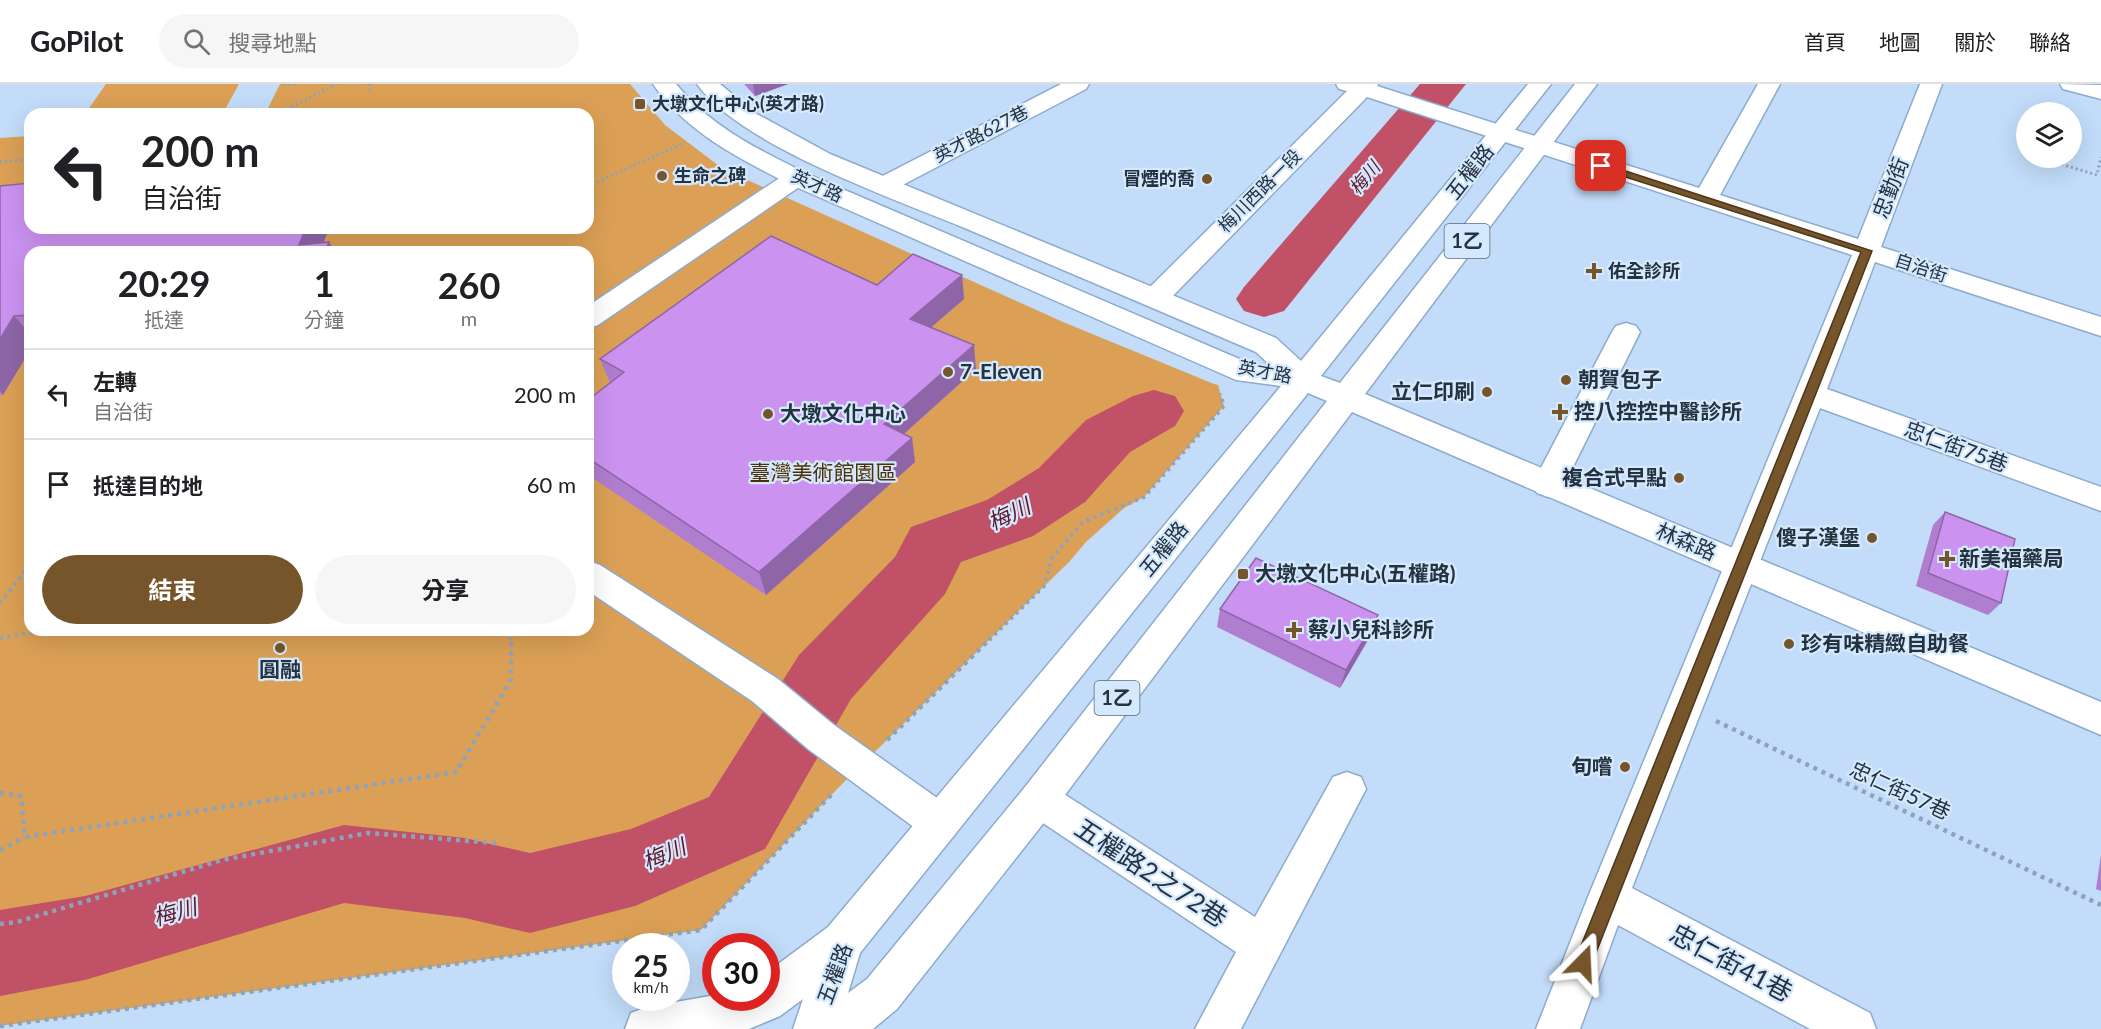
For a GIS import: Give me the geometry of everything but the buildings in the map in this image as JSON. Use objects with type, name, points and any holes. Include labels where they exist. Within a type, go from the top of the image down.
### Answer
[{"type":"main road","name":"英才路","points":[[664,84],[686,111],[732,145],[796,178],[1246,373],[1304,379]]},
{"type":"main road","name":"英才路","points":[[708,84],[721,99],[765,130],[822,159],[1266,345],[1304,379]]},
{"type":"main road","name":"英才路627巷","points":[[884,184],[1078,84]]},
{"type":"main road","name":"五權路","points":[[815,1029],[843,942],[1304,379],[1540,84]]},
{"type":"main road","name":"五權路","points":[[838,1029],[879,1012],[1586,84]]},
{"type":"main road","points":[[1705,199],[1768,84]]},
{"type":"main road","name":"忠勤街","points":[[1558,1029],[1608,897],[1811,394],[1931,84]]},
{"type":"main road","points":[[2071,84],[2101,92]]},
{"type":"main road","name":"自治街","points":[[1359,85],[1538,146],[2101,327]]},
{"type":"main road","name":"梅川西路一段","points":[[1155,298],[1359,85]]},
{"type":"main road","points":[[594,316],[796,178]]},
{"type":"main road","points":[[1548,485],[1626,332]]},
{"type":"main road","name":"林森路","points":[[1304,379],[2101,719]]},
{"type":"main road","name":"忠仁街75巷","points":[[1811,394],[2101,499]]},
{"type":"main road","points":[[594,578],[765,690],[821,737],[939,823]]},
{"type":"main road","points":[[1217,1029],[1347,789]]},
{"type":"main road","name":"五權路2之72巷","points":[[1039,800],[1263,946]]},
{"type":"main road","name":"忠仁街41巷","points":[[1608,897],[1854,1029]]},
{"type":"main road","points":[[647,1029],[746,1021],[765,1001],[843,942]]},
{"type":"path","points":[[283,84],[296,84]]},
{"type":"path","points":[[290,108],[336,84]]},
{"type":"path","points":[[369,84],[369,93]]},
{"type":"path","points":[[594,183],[687,141]]},
{"type":"path","points":[[2074,168],[2097,175],[2101,157]]},
{"type":"path","points":[[0,162],[24,160]]},
{"type":"path","points":[[0,603],[24,573]]},
{"type":"path","points":[[0,638],[24,634]]},
{"type":"path","points":[[0,850],[25,837],[456,772],[511,680],[512,636]]},
{"type":"path","name":"忠仁街57巷","points":[[1686,707],[2101,905]]},
{"type":"path","points":[[0,793],[21,796],[25,837]]},
{"type":"path","points":[[0,924],[17,922],[222,860],[368,833],[496,843]]},
{"type":"green space","points":[[106,84],[239,84],[226,108],[89,108]]},
{"type":"green space","name":"臺灣美術館園區","points":[[280,84],[630,84],[665,125],[723,169],[1063,322],[1218,385],[1224,406],[1144,497],[1124,508],[1086,542],[1070,561],[842,784],[701,930],[679,933],[612,933],[612,942],[0,1026],[0,138],[24,136],[24,234],[594,234],[594,108],[268,108]]},
{"type":"waterway","name":"梅川","points":[[1264,299],[1444,84]]},
{"type":"waterway","name":"梅川","points":[[0,953],[85,938],[344,864],[465,878],[530,893],[635,867],[737,823],[825,677],[921,575],[935,545],[1010,518],[1062,485],[1108,436],[1154,411]]},
{"type":"place","name":"大墩文化中心(英才路)","points":[[640,104]]},
{"type":"place","name":"生命之碑","points":[[662,176]]},
{"type":"place","name":"冒煙的喬","points":[[1207,179]]},
{"type":"place","name":"佑全診所","points":[[1594,271]]},
{"type":"place","name":"7-Eleven","points":[[948,372]]},
{"type":"place","name":"朝賀包子","points":[[1566,380]]},
{"type":"place","name":"立仁印刷","points":[[1487,392]]},
{"type":"place","name":"控八控控中醫診所","points":[[1560,412]]},
{"type":"place","name":"大墩文化中心","points":[[768,414]]},
{"type":"place","name":"複合式早點","points":[[1679,478]]},
{"type":"place","name":"傻子漢堡","points":[[1872,538]]},
{"type":"place","name":"新美福藥局","points":[[1947,559]]},
{"type":"place","name":"大墩文化中心(五權路)","points":[[1243,574]]},
{"type":"place","name":"蔡小兒科診所","points":[[1294,630]]},
{"type":"place","name":"珍有味精緻自助餐","points":[[1789,644]]},
{"type":"place","name":"圓融","points":[[280,648]]},
{"type":"place","name":"旬嚐","points":[[1625,767]]},
{"type":"route","points":[[1583,963],[1867,251],[1601,166]]}]
